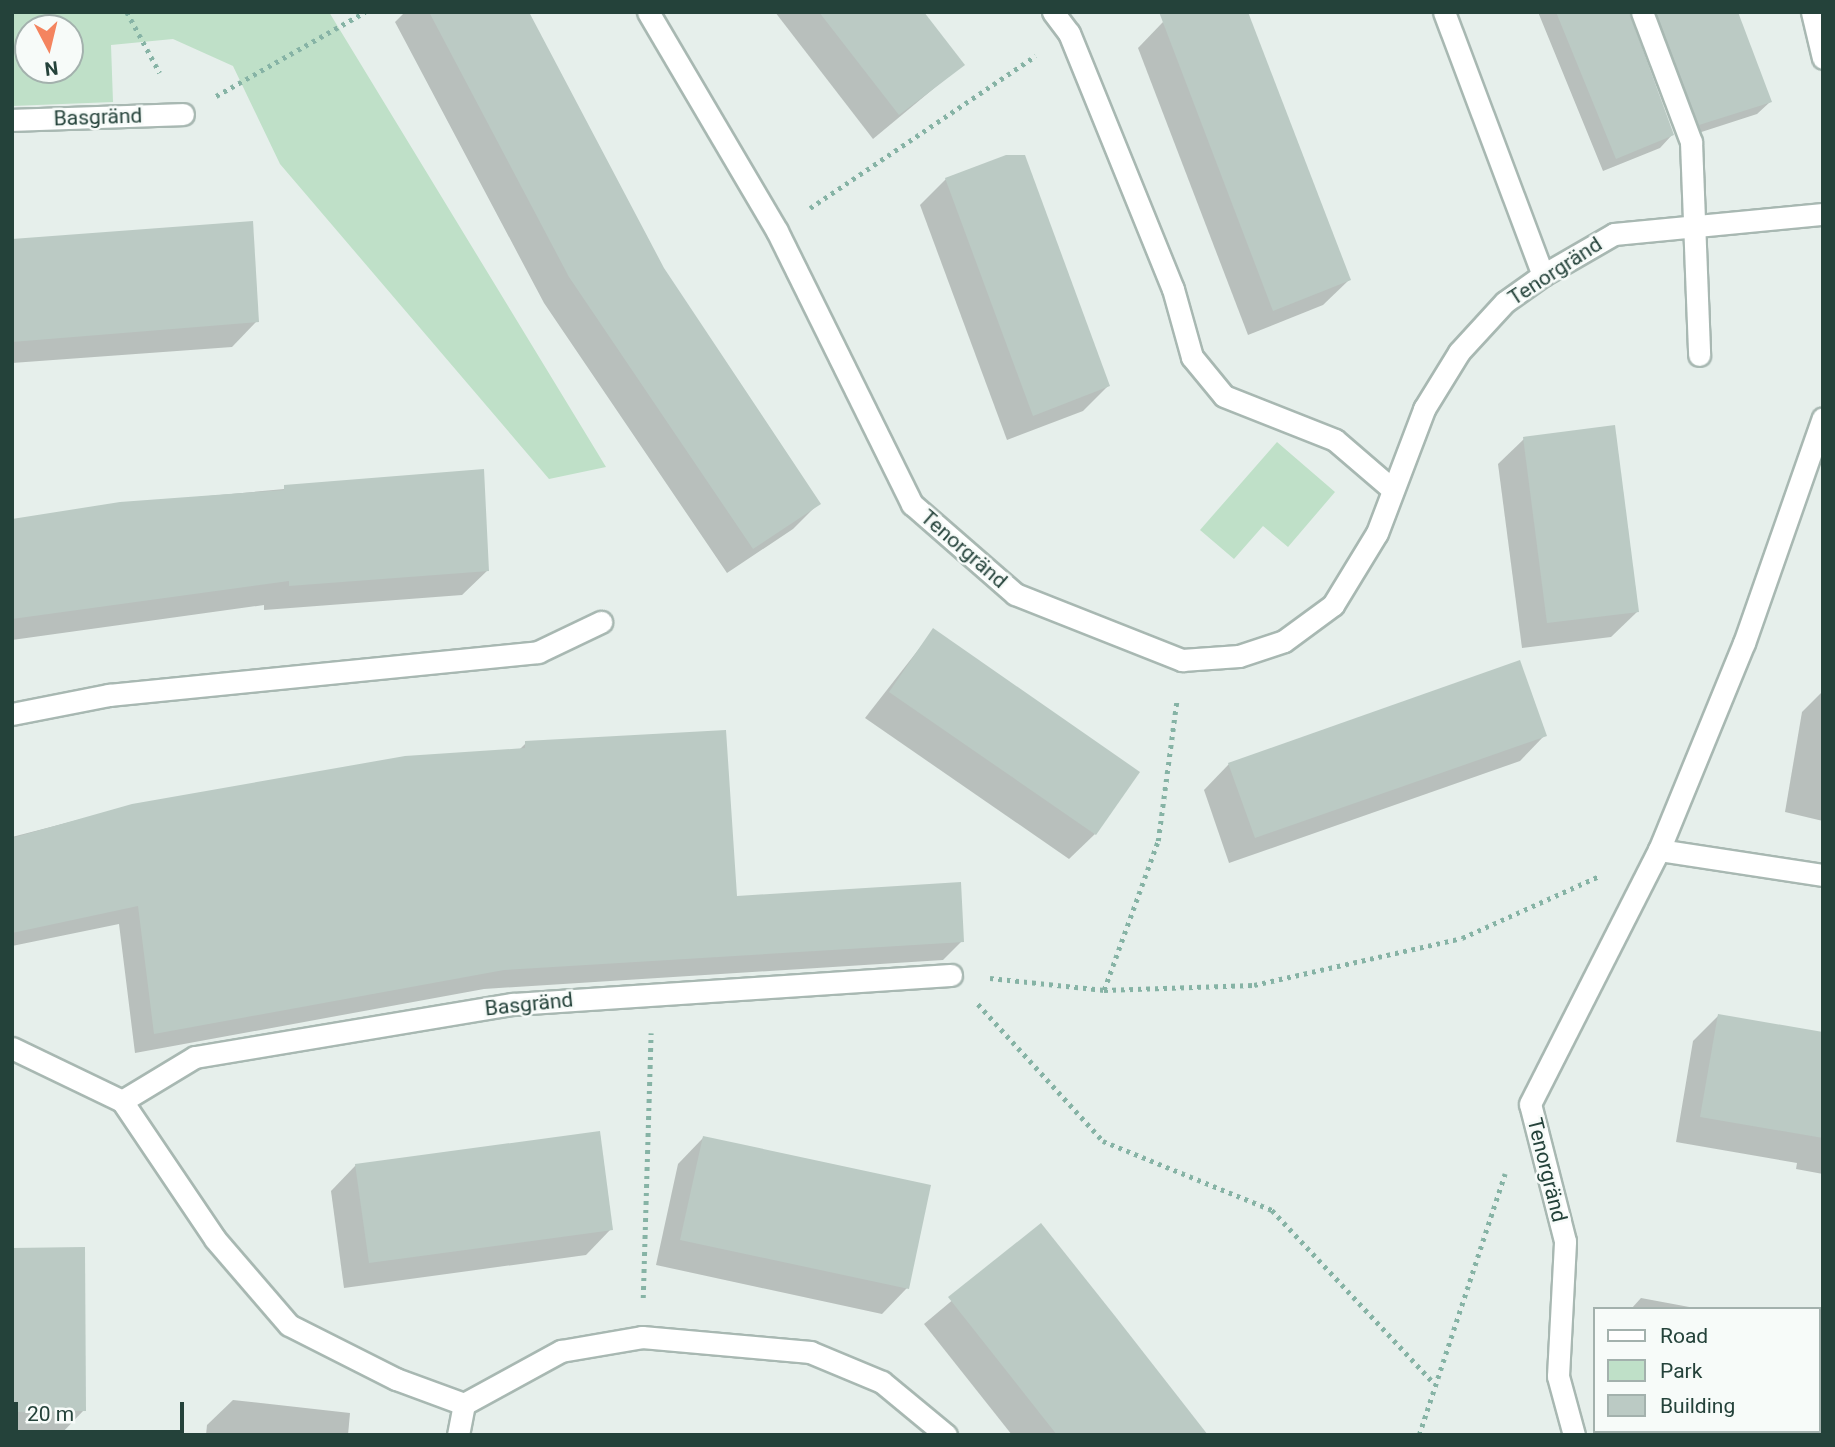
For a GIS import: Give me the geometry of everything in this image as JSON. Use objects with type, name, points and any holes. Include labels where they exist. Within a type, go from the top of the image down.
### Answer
[{"type":"street","name":"Tenorgränd","points":[[648,12],[777,231],[912,505],[1015,594],[1182,660],[1239,656],[1284,641],[1334,605],[1377,533],[1423,409],[1459,352],[1504,302],[1543,275],[1614,234],[1692,223],[1823,214]]},
{"type":"street","points":[[1053,12],[1069,33],[1173,289],[1192,357],[1224,396],[1335,440],[1392,489]]},
{"type":"street","points":[[1444,12],[1543,275]]},
{"type":"street","points":[[1642,12],[1691,142],[1699,355]]},
{"type":"street","points":[[1812,12],[1823,58]]},
{"type":"street","name":"Basgränd","points":[[12,120],[183,114]]},
{"type":"street","name":"Tenorgränd","points":[[1574,1435],[1558,1376],[1565,1241],[1530,1104],[1659,850],[1744,643],[1823,418]]},
{"type":"street","points":[[12,714],[109,695],[538,652],[601,622]]},
{"type":"street","points":[[1659,850],[1823,875]]},
{"type":"street","name":"Basgränd","points":[[122,1101],[195,1057],[513,1003],[951,975]]},
{"type":"street","points":[[12,1048],[122,1101],[215,1239],[289,1325],[396,1379],[464,1404],[561,1351],[642,1337],[810,1352],[882,1382],[946,1435]]},
{"type":"street","points":[[458,1435],[464,1404]]},
{"type":"path","points":[[127,12],[183,114],[365,12]]},
{"type":"path","points":[[777,231],[1069,33]]},
{"type":"path","points":[[1104,990],[1158,841],[1182,660]]},
{"type":"path","points":[[951,975],[1104,990],[1254,985],[1462,939],[1659,850]]},
{"type":"path","points":[[951,975],[1103,1140],[1272,1210],[1436,1384]]},
{"type":"path","points":[[642,1337],[653,994]]},
{"type":"path","points":[[1419,1435],[1507,1168]]},
{"type":"green space","points":[[12,12],[329,12],[606,467],[549,479],[280,164],[233,66],[173,39],[111,45],[113,102],[12,106]]},
{"type":"green space","points":[[1277,442],[1335,492],[1288,547],[1263,526],[1234,559],[1200,530]]},
{"type":"building","points":[[429,12],[529,12],[664,268],[821,504],[753,549],[569,277]]},
{"type":"building","points":[[819,12],[924,12],[965,65],[899,115]]},
{"type":"building","points":[[1159,12],[1248,12],[1351,280],[1273,311]]},
{"type":"building","points":[[1556,12],[1629,12],[1674,135],[1616,159]]},
{"type":"building","points":[[1656,12],[1738,12],[1772,102],[1699,125]]},
{"type":"building","points":[[1006,155],[1025,155],[1110,386],[1033,416],[945,178]]},
{"type":"building","points":[[253,221],[259,322],[12,342],[12,239]]},
{"type":"building","points":[[1615,425],[1639,612],[1547,623],[1523,437]]},
{"type":"building","points":[[484,469],[489,571],[289,586],[289,581],[12,619],[12,519],[120,502],[284,490],[284,485]]},
{"type":"building","points":[[933,628],[1140,772],[1096,835],[889,692]]},
{"type":"building","points":[[1520,660],[1547,736],[1255,838],[1228,763]]},
{"type":"building","points":[[726,730],[737,896],[961,882],[964,942],[504,970],[154,1034],[138,906],[12,933],[12,838],[132,804],[405,756],[525,748],[525,741]]},
{"type":"building","points":[[1718,1014],[1823,1032],[1823,1138],[1700,1117]]},
{"type":"building","points":[[600,1131],[613,1230],[369,1263],[355,1164]]},
{"type":"building","points":[[703,1136],[931,1185],[909,1289],[680,1240]]},
{"type":"building","points":[[1041,1223],[1208,1435],[1057,1435],[948,1297]]},
{"type":"building","points":[[85,1247],[86,1411],[12,1412],[12,1248]]}]
